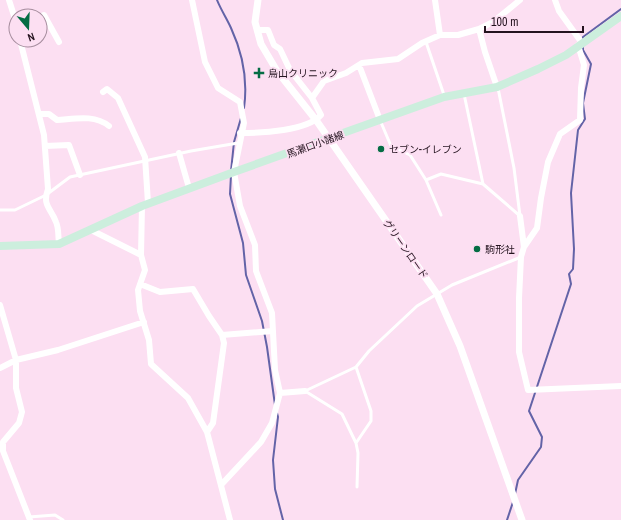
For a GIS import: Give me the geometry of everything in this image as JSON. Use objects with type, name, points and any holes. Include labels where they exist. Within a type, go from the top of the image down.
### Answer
[{"type":"main road","name":"馬瀬口小諸線","points":[[0,246],[59,244],[145,205],[189,188],[444,97],[497,86],[538,69],[566,55],[621,16]]},
{"type":"street","points":[[192,0],[205,62],[218,88],[240,102],[244,123],[238,143],[234,172],[240,206],[255,245],[256,271],[272,313],[275,370],[280,394],[272,423],[261,442],[221,485]]},
{"type":"street","name":"グリーンロード","points":[[258,0],[255,22],[257,30],[262,44],[277,70],[316,120],[437,294],[460,346],[522,520]]},
{"type":"street","points":[[435,0],[440,35]]},
{"type":"street","points":[[312,98],[324,81],[346,73],[359,65],[398,59],[440,35],[458,35],[479,29],[492,22],[520,0]]},
{"type":"street","points":[[555,0],[580,44],[584,65],[581,88],[580,120],[560,134],[548,162],[537,228],[524,247],[521,257],[519,352],[528,390],[621,386]]},
{"type":"street","points":[[48,22],[59,42]]},
{"type":"street","points":[[479,29],[485,52],[497,86]]},
{"type":"street","points":[[240,134],[261,133],[296,127],[316,120],[321,115],[312,98],[290,70],[280,49],[274,45],[268,30],[257,30]]},
{"type":"street","points":[[22,48],[40,114],[45,146],[48,189],[46,196],[47,207],[56,222],[59,244]]},
{"type":"street","points":[[359,65],[380,120]]},
{"type":"street","points":[[102,92],[107,89],[118,98],[145,161],[145,205],[141,255],[145,270],[138,290],[140,311],[149,340],[150,364],[188,398],[207,432],[230,520]]},
{"type":"street","points":[[40,114],[49,114],[57,120],[90,118],[104,122],[109,126]]},
{"type":"street","points":[[45,146],[69,145],[80,175]]},
{"type":"street","points":[[179,153],[189,188]]},
{"type":"street","points":[[520,216],[524,247]]},
{"type":"street","points":[[91,230],[141,255]]},
{"type":"street","points":[[140,284],[160,292],[193,289],[222,335],[224,343],[214,423],[207,432]]},
{"type":"street","points":[[0,305],[16,360],[16,388],[22,412],[19,423],[3,442],[3,451],[29,519]]},
{"type":"street","points":[[0,368],[16,360],[58,350],[144,322]]},
{"type":"street","points":[[222,335],[273,331]]},
{"type":"street","points":[[280,394],[305,391]]},
{"type":"lane","points":[[426,42],[444,97]]},
{"type":"lane","points":[[497,86],[514,168],[520,216]]},
{"type":"lane","points":[[464,93],[483,184]]},
{"type":"lane","points":[[380,120],[391,146],[410,155],[426,180],[441,215]]},
{"type":"lane","points":[[0,210],[15,210],[46,196],[70,177],[179,153],[238,143]]},
{"type":"lane","points":[[426,180],[441,174],[483,184],[520,216]]},
{"type":"lane","points":[[305,391],[356,367],[369,351],[417,306],[464,279],[521,257]]},
{"type":"lane","points":[[356,367],[371,411],[371,421],[356,443]]},
{"type":"lane","points":[[305,391],[342,414],[356,443],[358,453],[357,487]]},
{"type":"lane","points":[[29,519],[54,514],[63,520]]},
{"type":"waterway","points":[[217,0],[235,38],[244,67],[244,108]]},
{"type":"waterway","points":[[583,40],[583,37],[621,9]]},
{"type":"waterway","points":[[515,494],[518,480],[541,447],[542,437],[529,411],[571,284],[569,274],[573,269],[574,249],[571,193],[578,130],[585,119],[583,103],[591,64],[583,50],[583,47]]},
{"type":"waterway","points":[[231,171],[234,142],[241,118]]},
{"type":"waterway","points":[[231,175],[230,194],[243,243],[246,275],[262,321],[275,405]]},
{"type":"waterway","points":[[277,413],[278,417],[273,460],[275,489],[283,520]]},
{"type":"waterway","points":[[507,520],[513,502]]},
{"type":"place","name":"烏山クリニック","points":[[259,73]]},
{"type":"place","name":"セブン-イレブン","points":[[381,149]]},
{"type":"place","name":"駒形社","points":[[477,249]]}]
